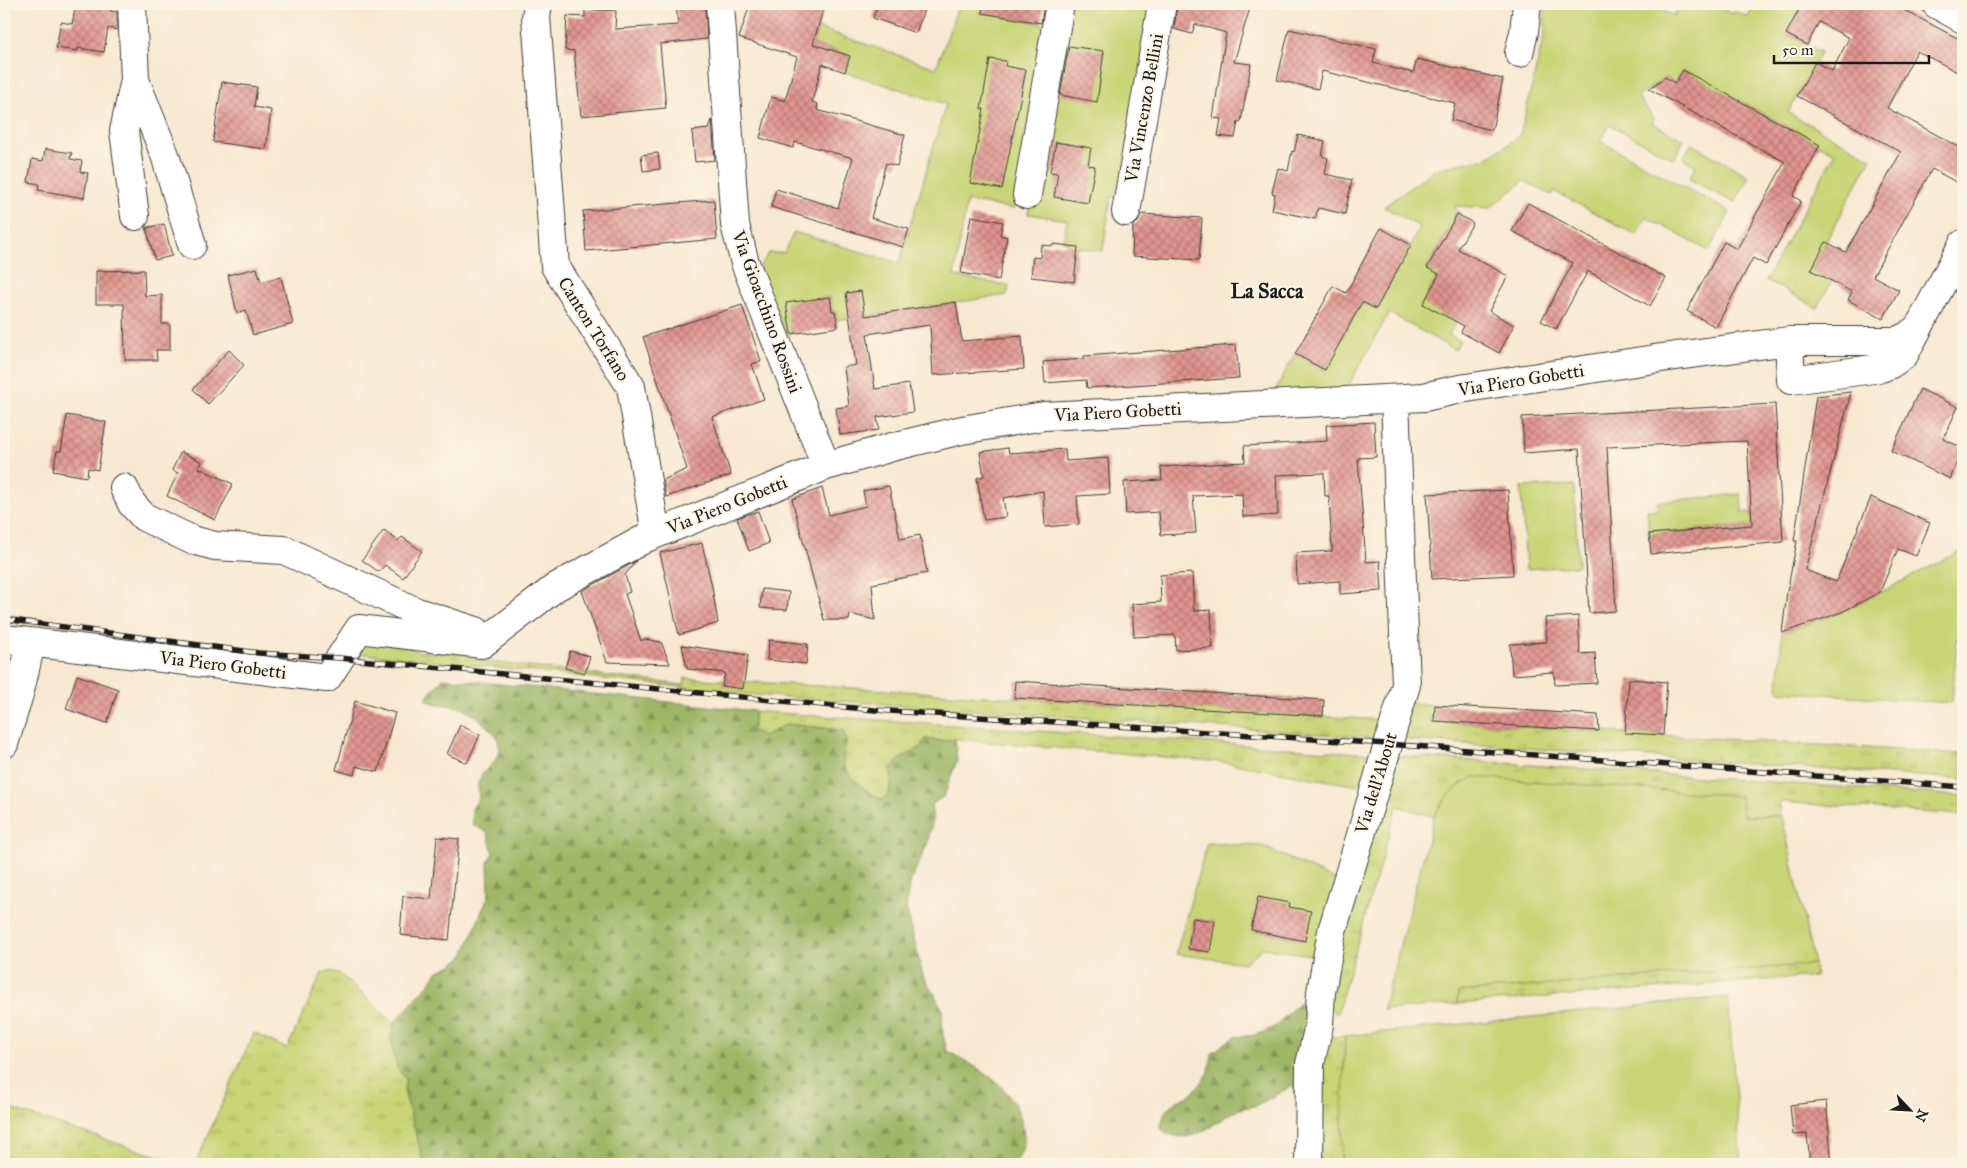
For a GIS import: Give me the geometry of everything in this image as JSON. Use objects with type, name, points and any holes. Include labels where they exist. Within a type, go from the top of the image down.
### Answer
[{"type":"street","points":[[132,4],[135,80],[124,131],[135,216]]},
{"type":"street","name":"Canton Torfano","points":[[538,4],[536,17],[554,266],[631,387],[656,534]]},
{"type":"street","name":"Via Gioacchino Rossini","points":[[720,4],[734,225],[745,263],[826,466]]},
{"type":"street","points":[[1027,194],[1060,4]]},
{"type":"street","name":"Via Vincenzo Bellini","points":[[1126,212],[1162,4]]},
{"type":"street","points":[[1519,53],[1524,32],[1527,4]]},
{"type":"street","points":[[1936,4],[1963,19]]},
{"type":"street","points":[[135,80],[166,155],[192,245]]},
{"type":"street","points":[[1789,341],[1791,380],[1881,368],[1891,364],[1904,355],[1963,244]]},
{"type":"street","name":"Via Piero Gobetti","points":[[31,643],[327,678],[360,629],[482,644],[556,587],[656,534],[826,466],[892,446],[962,430],[1044,416],[1424,397],[1476,386],[1789,341],[1896,341],[1906,338],[1918,328]]},
{"type":"street","name":"Via dell'About","points":[[1309,1164],[1310,1064],[1318,1025],[1320,992],[1332,931],[1406,685],[1395,399]]},
{"type":"street","points":[[124,488],[132,504],[144,517],[192,540],[215,546],[284,550],[418,612],[492,636]]},
{"type":"street","points":[[4,639],[31,643],[20,690],[4,744]]},
{"type":"green space","points":[[959,4],[1008,4],[1006,17],[1050,25],[1014,209],[967,201],[954,276],[1009,286],[1007,295],[837,320],[835,311],[832,311],[830,297],[787,303],[791,334],[786,335],[759,267],[769,253],[784,253],[794,232],[899,263],[946,104],[845,72],[850,55],[813,44],[818,28],[936,68]]},
{"type":"green space","points":[[1062,4],[1152,4],[1120,198],[1111,197],[1103,251],[1068,246],[1068,242],[1063,241],[1067,220],[1028,214]]},
{"type":"green space","points":[[1545,4],[1647,4],[1674,16],[1680,4],[1711,4],[1733,14],[1734,11],[1748,17],[1755,4],[1788,4],[1799,9],[1787,34],[1821,52],[1788,113],[1871,158],[1811,270],[1832,281],[1817,308],[1766,280],[1835,153],[1683,70],[1675,83],[1665,77],[1638,97],[1654,119],[1652,123],[1684,140],[1674,159],[1610,125],[1600,141],[1730,212],[1709,251],[1646,217],[1636,235],[1554,191],[1551,195],[1524,181],[1490,208],[1455,206],[1457,214],[1427,268],[1438,275],[1423,303],[1456,322],[1449,335],[1460,341],[1455,350],[1389,313],[1347,388],[1273,394],[1295,354],[1325,370],[1362,302],[1376,309],[1420,227],[1384,207],[1436,169],[1487,158],[1520,136],[1545,31]]},
{"type":"green space","points":[[1691,144],[1749,176],[1735,203],[1689,179],[1696,166],[1683,158]]},
{"type":"green space","points":[[1574,485],[1578,566],[1526,569],[1521,487]]},
{"type":"green space","points":[[1741,494],[1742,512],[1751,512],[1752,525],[1649,534],[1647,510],[1658,509],[1657,502]]},
{"type":"green space","points":[[1963,550],[1960,600],[1963,601],[1962,638],[1957,638],[1952,703],[1778,691],[1782,633],[1842,612]]},
{"type":"green space","points":[[366,639],[411,648],[418,652],[482,652],[482,661],[684,685],[685,678],[1384,720],[1379,738],[767,696],[355,653]]},
{"type":"green space","points":[[443,678],[755,711],[752,731],[764,736],[787,724],[842,730],[847,740],[844,750],[844,764],[847,771],[861,786],[883,800],[891,786],[891,769],[899,760],[921,747],[925,739],[942,741],[955,739],[957,760],[944,796],[931,805],[933,820],[927,844],[909,885],[906,907],[923,976],[942,1009],[943,1035],[947,1051],[973,1065],[996,1082],[1014,1103],[1020,1116],[1024,1142],[1022,1151],[1015,1164],[424,1164],[404,1090],[406,1079],[397,1068],[391,1037],[394,1023],[430,983],[437,972],[452,965],[464,955],[489,894],[488,863],[493,852],[487,832],[473,825],[472,809],[479,798],[478,783],[482,774],[495,761],[500,749],[497,736],[476,716],[460,707],[433,703],[425,699]]},
{"type":"green space","points":[[1405,699],[1421,704],[1435,705],[1434,721],[1963,754],[1963,779],[1394,739]]},
{"type":"green space","points":[[755,711],[1374,754],[1363,787],[1222,762],[955,739],[942,741],[926,739],[922,747],[899,760],[888,794],[883,800],[861,786],[846,770],[843,762],[842,730],[787,724],[764,736],[752,731]]},
{"type":"green space","points":[[1390,755],[1963,796],[1963,815],[1779,802],[1782,816],[1743,816],[1740,796],[1462,783],[1442,802],[1434,817],[1397,806],[1337,1014],[1332,1010],[1325,998]]},
{"type":"green space","points":[[1473,777],[1740,796],[1743,816],[1782,816],[1814,964],[1458,992],[1457,1004],[1383,1010],[1434,817],[1450,794]]},
{"type":"green space","points":[[1207,843],[1262,846],[1337,881],[1318,956],[1263,948],[1244,963],[1176,954]]},
{"type":"green space","points":[[1814,964],[1816,976],[1457,1004],[1458,992]]},
{"type":"green space","points":[[330,971],[340,974],[394,1023],[392,1038],[394,1052],[398,1066],[406,1079],[404,1090],[424,1164],[195,1164],[254,1033],[287,1049],[322,973]]},
{"type":"green space","points":[[1728,997],[1741,1164],[1341,1164],[1345,1036]]},
{"type":"green space","points":[[1298,1003],[1312,1003],[1296,1095],[1293,1086],[1268,1100],[1237,1110],[1191,1136],[1181,1137],[1160,1128],[1165,1112],[1175,1102],[1187,1097],[1200,1085],[1209,1072],[1212,1053],[1234,1037],[1256,1035],[1276,1026]]},
{"type":"green space","points":[[1345,1036],[1341,1164],[1317,1164],[1321,1038]]},
{"type":"green space","points":[[4,1107],[182,1164],[4,1164]]},
{"type":"building","points":[[76,4],[112,4],[110,11],[117,12],[117,30],[108,28],[104,52],[78,48],[78,51],[56,48],[61,22],[72,24]]},
{"type":"building","points":[[676,4],[705,4],[707,39],[660,44],[666,108],[581,116],[574,51],[565,50],[567,16],[585,17],[585,9],[616,11],[615,29],[678,25]]},
{"type":"building","points":[[750,4],[825,4],[813,44],[850,56],[845,72],[822,64],[812,102],[818,104],[817,110],[905,135],[897,166],[886,163],[871,218],[909,229],[903,247],[771,207],[776,189],[838,208],[853,158],[795,142],[793,148],[760,138],[771,97],[785,101],[797,57],[739,38]]},
{"type":"building","points":[[878,4],[926,4],[916,33],[873,18]]},
{"type":"building","points":[[983,4],[1044,4],[1041,23],[982,13]]},
{"type":"building","points":[[1177,4],[1251,4],[1234,62],[1251,64],[1241,122],[1238,122],[1235,138],[1218,136],[1221,119],[1213,118],[1226,33],[1195,24],[1192,34],[1174,29]]},
{"type":"building","points":[[1802,4],[1892,4],[1963,41],[1963,75],[1917,51],[1887,108],[1963,149],[1963,173],[1958,183],[1932,169],[1873,276],[1899,290],[1883,319],[1848,300],[1852,292],[1811,270],[1826,242],[1846,252],[1901,152],[1797,96],[1815,62],[1832,71],[1849,38],[1819,22],[1807,45],[1786,34]]},
{"type":"building","points":[[1289,29],[1376,49],[1373,63],[1413,73],[1417,59],[1503,79],[1492,130],[1451,120],[1455,103],[1322,71],[1318,89],[1277,80]]},
{"type":"building","points":[[1069,46],[1104,51],[1097,102],[1060,95]]},
{"type":"building","points":[[990,59],[1006,61],[1005,66],[1026,70],[1002,189],[970,183],[984,109],[981,109]]},
{"type":"building","points":[[1683,70],[1820,145],[1793,196],[1801,201],[1766,265],[1753,258],[1716,327],[1687,311],[1724,242],[1737,249],[1785,162],[1649,89],[1665,77],[1675,83]]},
{"type":"building","points":[[222,82],[257,87],[254,107],[271,110],[266,149],[213,142]]},
{"type":"building","points":[[712,120],[715,160],[695,162],[692,131],[709,129]]},
{"type":"building","points":[[1298,135],[1325,141],[1322,156],[1328,158],[1325,174],[1352,180],[1345,214],[1318,208],[1315,219],[1272,210],[1275,194],[1272,193],[1278,168],[1288,171]]},
{"type":"building","points":[[1056,142],[1091,148],[1088,165],[1095,166],[1088,203],[1054,197],[1058,173],[1050,172]]},
{"type":"building","points":[[45,149],[72,153],[70,159],[82,161],[80,172],[88,173],[84,198],[38,190],[39,184],[28,182],[32,159],[43,161]]},
{"type":"building","points":[[658,153],[660,169],[643,171],[641,155]]},
{"type":"building","points":[[714,200],[717,239],[586,251],[583,211]]},
{"type":"building","points":[[1528,203],[1666,278],[1650,306],[1588,271],[1556,329],[1541,321],[1573,263],[1512,231]]},
{"type":"building","points":[[1141,214],[1202,218],[1199,260],[1132,256],[1133,225],[1138,222]]},
{"type":"building","points":[[1457,214],[1473,223],[1458,249],[1508,276],[1489,311],[1514,325],[1499,353],[1461,332],[1464,326],[1423,304],[1439,274],[1427,268]]},
{"type":"building","points":[[971,216],[1003,222],[1000,235],[1007,237],[999,280],[961,273]]},
{"type":"building","points":[[164,224],[172,256],[155,260],[146,228]]},
{"type":"building","points":[[1381,228],[1411,245],[1376,309],[1362,302],[1325,370],[1295,354],[1333,286],[1346,293]]},
{"type":"building","points":[[1054,244],[1078,247],[1074,282],[1031,277],[1033,257],[1040,258],[1041,245],[1053,246]]},
{"type":"building","points":[[257,268],[261,282],[281,277],[293,324],[253,335],[246,310],[237,313],[228,275]]},
{"type":"building","points":[[144,270],[145,296],[162,295],[162,324],[170,324],[170,350],[156,350],[157,360],[125,360],[124,304],[96,304],[96,271]]},
{"type":"building","points":[[861,291],[865,316],[956,302],[962,341],[1022,336],[1024,369],[933,375],[930,325],[867,334],[875,389],[909,384],[913,412],[877,417],[879,430],[840,435],[836,408],[849,406],[844,367],[856,365],[846,293]]},
{"type":"building","points":[[830,297],[832,311],[835,311],[838,327],[791,334],[786,303]]},
{"type":"building","points":[[742,305],[761,361],[752,364],[764,399],[712,417],[731,475],[666,497],[663,480],[687,469],[643,337]]},
{"type":"building","points":[[1236,345],[1239,378],[1087,388],[1086,380],[1045,383],[1043,362],[1084,359],[1084,356]]},
{"type":"building","points":[[229,350],[244,365],[208,404],[193,389]]},
{"type":"building","points":[[1920,389],[1958,407],[1943,439],[1963,448],[1950,479],[1891,451]]},
{"type":"building","points":[[1851,392],[1805,570],[1836,582],[1871,497],[1930,523],[1916,556],[1898,549],[1880,592],[1842,612],[1782,633],[1787,592],[1797,541],[1794,541],[1816,396]]},
{"type":"building","points":[[1775,404],[1783,542],[1651,554],[1649,534],[1752,525],[1747,441],[1607,447],[1616,611],[1589,613],[1579,449],[1524,453],[1522,417]]},
{"type":"building","points":[[67,415],[106,422],[98,470],[88,468],[87,477],[53,471],[57,451],[61,451]]},
{"type":"building","points":[[1374,422],[1376,457],[1358,458],[1366,562],[1380,561],[1382,591],[1340,594],[1340,581],[1297,584],[1296,553],[1332,551],[1329,496],[1325,496],[1324,473],[1276,475],[1278,515],[1243,517],[1242,494],[1193,496],[1196,533],[1161,535],[1159,512],[1126,514],[1124,482],[1162,480],[1161,467],[1245,462],[1244,446],[1327,441],[1326,425]]},
{"type":"building","points":[[1008,448],[1009,453],[1065,449],[1066,461],[1108,458],[1110,494],[1077,496],[1079,524],[1045,527],[1043,491],[1003,498],[1006,517],[984,520],[977,478],[984,476],[980,452]]},
{"type":"building","points":[[181,452],[202,462],[199,468],[233,484],[215,520],[167,496],[178,473],[172,470]]},
{"type":"building","points":[[889,486],[900,539],[920,535],[927,573],[872,584],[875,620],[850,614],[849,620],[824,620],[792,499],[822,488],[829,515],[866,506],[863,491]]},
{"type":"building","points":[[1508,490],[1513,575],[1432,579],[1427,494]]},
{"type":"building","points":[[758,511],[769,543],[749,551],[737,518]]},
{"type":"building","points":[[384,530],[398,541],[402,537],[422,551],[403,578],[385,565],[379,572],[362,560]]},
{"type":"building","points":[[702,543],[718,623],[679,635],[660,553]]},
{"type":"building","points":[[636,561],[625,575],[630,592],[625,594],[641,641],[645,639],[661,642],[670,664],[607,662],[582,591]]},
{"type":"building","points":[[1192,573],[1194,611],[1211,610],[1213,648],[1176,650],[1175,635],[1134,637],[1132,604],[1161,602],[1160,575]]},
{"type":"building","points":[[762,589],[789,592],[787,610],[760,608]]},
{"type":"building","points":[[1578,616],[1580,654],[1595,653],[1597,683],[1555,685],[1554,672],[1512,675],[1510,644],[1547,642],[1545,618]]},
{"type":"building","points":[[769,640],[808,644],[806,664],[767,660]]},
{"type":"building","points":[[682,645],[748,655],[743,689],[722,686],[725,673],[687,669]]},
{"type":"building","points":[[570,651],[590,656],[585,673],[565,668]]},
{"type":"building","points":[[77,675],[118,689],[107,723],[66,709]]},
{"type":"building","points":[[1629,679],[1667,682],[1663,735],[1625,733]]},
{"type":"building","points":[[1015,681],[1324,700],[1323,716],[1014,698]]},
{"type":"building","points":[[355,701],[395,713],[378,772],[356,766],[354,775],[336,770]]},
{"type":"building","points":[[1435,705],[1598,715],[1599,731],[1434,721]]},
{"type":"building","points":[[460,725],[480,735],[467,763],[447,754]]},
{"type":"building","points":[[437,837],[459,839],[449,940],[400,935],[403,896],[431,899]]},
{"type":"building","points":[[1258,897],[1290,903],[1289,907],[1311,911],[1305,941],[1251,930]]},
{"type":"building","points":[[1193,918],[1215,921],[1210,952],[1188,949]]},
{"type":"building","points":[[1826,1101],[1832,1164],[1810,1164],[1807,1134],[1793,1135],[1790,1105]]},
{"type":"railway","points":[[4,619],[259,653],[339,658],[875,710],[1387,744],[1963,787]]},
{"type":"district","name":"La Sacca","points":[[1267,291]]}]
